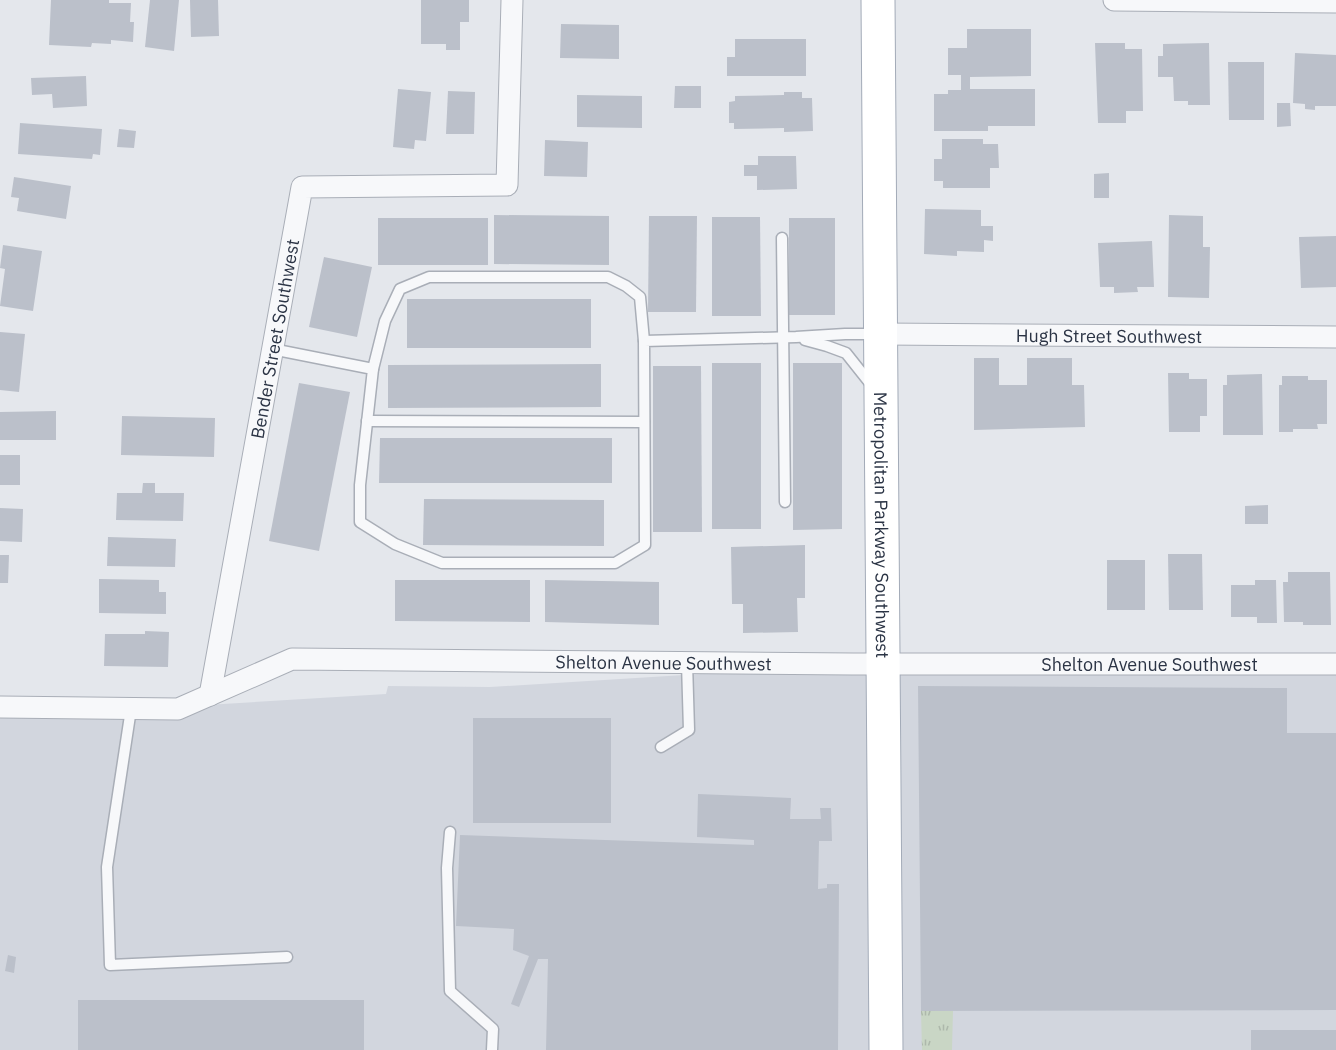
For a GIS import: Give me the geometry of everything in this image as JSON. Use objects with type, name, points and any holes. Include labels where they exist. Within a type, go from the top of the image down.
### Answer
[{"type":"main road","name":"Metropolitan Parkway Southwest","points":[[878,0],[886,1050]]},
{"type":"street","name":"Bender Street Southwest","points":[[210,695],[302,187],[507,185],[512,0]]},
{"type":"street","points":[[1114,0],[1323,1]]},
{"type":"street","name":"Hugh Street Southwest","points":[[881,334],[1336,337]]},
{"type":"street","name":"Shelton Avenue Southwest","points":[[0,707],[178,709],[292,659],[883,664],[1336,664]]},
{"type":"lane","points":[[782,238],[785,502]]},
{"type":"lane","points":[[429,277],[608,277],[626,286],[640,297],[644,341],[645,545],[615,563],[442,563],[395,544],[360,522],[360,485],[373,369],[385,321],[400,289],[429,277]]},
{"type":"lane","points":[[644,341],[881,334]]},
{"type":"lane","points":[[796,338],[846,353],[881,397]]},
{"type":"lane","points":[[273,349],[373,369]]},
{"type":"lane","points":[[367,421],[644,422]]},
{"type":"lane","points":[[661,747],[689,730],[687,663]]},
{"type":"lane","points":[[131,709],[107,867],[110,965],[287,957]]},
{"type":"lane","points":[[450,832],[447,868],[450,991],[493,1029],[492,1050]]},
{"type":"shaded area","points":[[1336,662],[1336,1050],[0,1050],[0,707],[190,706],[386,694],[388,686],[490,687],[876,663]]},
{"type":"green space","points":[[921,1011],[953,1011],[952,1050],[922,1050]]},
{"type":"building","points":[[51,0],[109,0],[109,3],[131,3],[130,22],[134,22],[133,42],[111,40],[111,44],[92,43],[91,47],[49,45]]},
{"type":"building","points":[[150,0],[179,0],[174,51],[145,47]]},
{"type":"building","points":[[190,0],[218,0],[219,36],[191,37]]},
{"type":"building","points":[[421,0],[469,0],[469,22],[460,22],[460,50],[446,50],[446,44],[421,44]]},
{"type":"building","points":[[561,24],[619,25],[619,59],[560,58]]},
{"type":"building","points":[[967,29],[1031,29],[1031,76],[970,77],[970,89],[1035,89],[1035,126],[988,126],[988,131],[934,131],[934,94],[948,94],[948,90],[961,90],[961,75],[948,75],[948,48],[967,48]]},
{"type":"building","points":[[735,39],[806,39],[806,76],[727,76],[727,57],[735,57]]},
{"type":"building","points":[[1095,43],[1125,43],[1125,49],[1142,49],[1143,111],[1126,111],[1126,123],[1098,123]]},
{"type":"building","points":[[1209,43],[1210,105],[1188,105],[1188,101],[1174,101],[1173,77],[1158,77],[1158,56],[1163,56],[1163,44]]},
{"type":"building","points":[[1295,53],[1336,55],[1336,106],[1315,106],[1315,110],[1305,109],[1305,104],[1293,103]]},
{"type":"building","points":[[1228,62],[1264,62],[1264,120],[1229,120]]},
{"type":"building","points":[[86,76],[87,106],[53,108],[52,94],[32,95],[31,78]]},
{"type":"building","points":[[675,86],[701,86],[701,108],[674,108]]},
{"type":"building","points":[[398,89],[431,92],[426,141],[415,140],[414,149],[393,147]]},
{"type":"building","points":[[448,91],[475,92],[474,134],[446,134]]},
{"type":"building","points":[[784,92],[802,92],[802,98],[812,98],[813,131],[784,132],[784,128],[734,129],[734,123],[729,123],[729,102],[735,101],[735,96],[784,95]]},
{"type":"building","points":[[577,95],[642,96],[642,128],[577,127]]},
{"type":"building","points":[[1277,103],[1290,103],[1291,126],[1277,127]]},
{"type":"building","points":[[20,123],[102,129],[100,155],[93,154],[92,159],[18,154]]},
{"type":"building","points":[[119,129],[136,131],[134,148],[117,147]]},
{"type":"building","points":[[942,139],[983,139],[983,144],[998,144],[999,168],[990,168],[990,188],[943,188],[943,181],[934,181],[934,159],[942,159]]},
{"type":"building","points":[[545,140],[588,142],[587,177],[544,176]]},
{"type":"building","points":[[758,156],[796,156],[797,189],[757,190],[757,176],[744,176],[744,165],[758,165]]},
{"type":"building","points":[[1109,173],[1109,198],[1094,198],[1094,174]]},
{"type":"building","points":[[14,177],[71,186],[66,219],[17,211],[19,198],[11,197]]},
{"type":"building","points":[[925,209],[981,210],[981,226],[993,226],[993,241],[984,240],[984,252],[957,251],[957,256],[924,254]]},
{"type":"building","points":[[494,215],[609,216],[609,265],[494,264]]},
{"type":"building","points":[[1169,215],[1203,216],[1203,247],[1210,247],[1209,298],[1168,297]]},
{"type":"building","points":[[649,216],[697,216],[696,312],[648,312]]},
{"type":"building","points":[[712,217],[760,217],[761,316],[712,316]]},
{"type":"building","points":[[378,218],[488,218],[488,265],[378,265]]},
{"type":"building","points":[[789,218],[835,218],[835,315],[789,315]]},
{"type":"building","points":[[1336,236],[1336,287],[1301,288],[1299,237]]},
{"type":"building","points":[[1152,241],[1154,287],[1137,287],[1138,292],[1114,293],[1114,287],[1100,287],[1098,243]]},
{"type":"building","points":[[3,245],[42,251],[33,311],[0,306],[5,269],[0,268]]},
{"type":"building","points":[[324,257],[372,267],[357,337],[309,327]]},
{"type":"building","points":[[407,299],[591,299],[591,348],[407,348]]},
{"type":"building","points":[[0,332],[25,334],[19,392],[0,390]]},
{"type":"building","points":[[974,358],[999,358],[999,385],[1027,385],[1027,358],[1072,358],[1072,385],[1084,385],[1085,427],[974,430]]},
{"type":"building","points":[[712,363],[761,363],[761,529],[712,529]]},
{"type":"building","points":[[793,363],[842,363],[842,529],[793,530]]},
{"type":"building","points":[[601,364],[601,407],[388,408],[388,365]]},
{"type":"building","points":[[653,366],[701,366],[702,532],[653,532]]},
{"type":"building","points":[[1168,373],[1189,373],[1189,379],[1207,379],[1207,416],[1200,416],[1200,432],[1169,432]]},
{"type":"building","points":[[1262,374],[1263,435],[1223,435],[1223,385],[1227,385],[1227,375]]},
{"type":"building","points":[[1282,376],[1308,376],[1308,380],[1327,380],[1327,424],[1317,424],[1318,429],[1293,429],[1293,432],[1279,432],[1279,385],[1282,385]]},
{"type":"building","points":[[299,383],[350,392],[319,551],[269,541]]},
{"type":"building","points":[[56,411],[56,440],[0,440],[0,412]]},
{"type":"building","points":[[122,416],[215,418],[214,457],[121,455]]},
{"type":"building","points":[[380,438],[612,438],[612,483],[379,483]]},
{"type":"building","points":[[0,455],[20,455],[20,485],[0,485]]},
{"type":"building","points":[[143,483],[155,483],[155,493],[184,493],[183,521],[116,520],[117,493],[142,493]]},
{"type":"building","points":[[424,499],[604,500],[604,546],[423,545]]},
{"type":"building","points":[[1268,505],[1268,524],[1245,524],[1245,506]]},
{"type":"building","points":[[0,508],[23,509],[22,542],[0,541]]},
{"type":"building","points":[[108,537],[176,539],[175,567],[107,566]]},
{"type":"building","points":[[805,545],[805,598],[797,598],[798,632],[743,633],[743,604],[732,604],[731,547]]},
{"type":"building","points":[[1168,554],[1202,554],[1203,610],[1169,610]]},
{"type":"building","points":[[0,555],[9,555],[8,583],[0,583]]},
{"type":"building","points":[[1107,560],[1145,560],[1145,610],[1107,610]]},
{"type":"building","points":[[1288,572],[1330,572],[1331,625],[1284,622],[1283,582],[1288,582]]},
{"type":"building","points":[[99,579],[159,580],[159,592],[166,592],[166,614],[99,613]]},
{"type":"building","points":[[395,580],[530,580],[530,622],[395,621]]},
{"type":"building","points":[[545,580],[659,582],[659,625],[545,622]]},
{"type":"building","points":[[1255,580],[1276,580],[1277,623],[1257,623],[1257,617],[1231,617],[1231,585],[1255,585]]},
{"type":"building","points":[[145,631],[169,632],[168,667],[104,666],[105,634],[145,634]]},
{"type":"building","points":[[918,686],[1287,688],[1287,733],[1336,733],[1336,1010],[921,1011]]},
{"type":"building","points":[[473,718],[611,718],[611,823],[473,823]]},
{"type":"building","points":[[698,794],[791,798],[790,819],[821,819],[820,808],[831,808],[832,841],[819,841],[818,889],[827,888],[827,884],[839,884],[838,1050],[546,1050],[548,959],[538,959],[519,1007],[511,1004],[529,956],[513,950],[514,929],[456,926],[460,835],[754,845],[754,840],[697,837]]},
{"type":"building","points":[[8,955],[16,957],[14,973],[5,971]]},
{"type":"building","points":[[78,1000],[364,1000],[364,1050],[78,1050]]},
{"type":"building","points":[[1251,1030],[1336,1030],[1336,1050],[1251,1050]]}]
